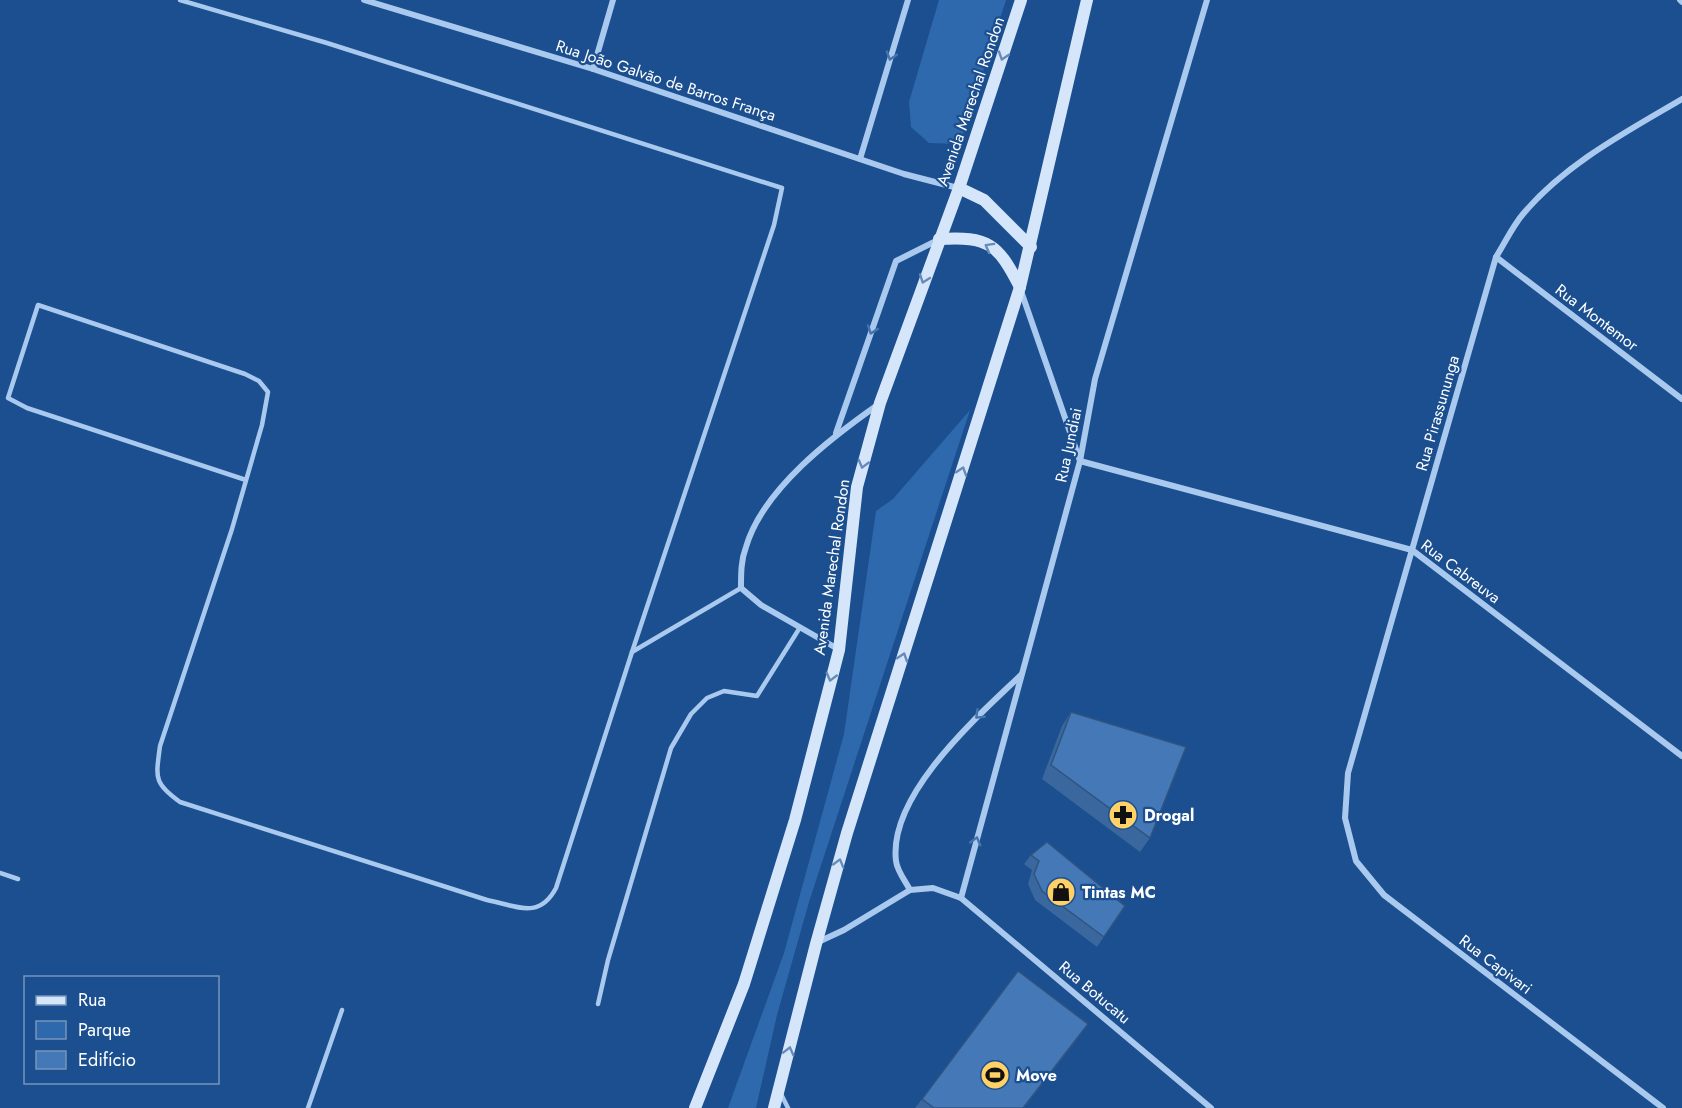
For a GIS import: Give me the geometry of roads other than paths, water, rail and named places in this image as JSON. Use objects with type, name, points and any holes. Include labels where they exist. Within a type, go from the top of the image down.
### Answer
[{"type":"main road","name":"Avenida Marechal Rondon","points":[[695,1108],[727,1034],[795,820],[839,650],[857,487],[880,403],[959,188],[1022,0]]},
{"type":"main road","points":[[774,1108],[816,944],[851,822],[1020,287],[1087,0]]},
{"type":"main road","points":[[959,188],[984,200],[1030,247]]},
{"type":"main road","points":[[939,239],[968,237],[990,246],[1004,257],[1020,287]]},
{"type":"street","name":"Rua João Galvão de Barros França","points":[[364,0],[593,69],[904,174],[959,188]]},
{"type":"street","points":[[593,69],[613,0]]},
{"type":"street","points":[[860,159],[908,0]]},
{"type":"street","name":"Rua Jundiai","points":[[961,898],[1080,461],[1095,379],[1207,0]]},
{"type":"street","name":"Rua Pirassununga","points":[[1344,818],[1348,773],[1496,257],[1521,216],[1556,179],[1626,131],[1682,99]]},
{"type":"street","points":[[836,434],[896,261],[939,239]]},
{"type":"street","name":"Rua Montemor","points":[[1496,257],[1682,399]]},
{"type":"street","points":[[1020,287],[1080,461]]},
{"type":"street","points":[[839,650],[761,605],[741,588],[741,563],[746,544],[772,498],[836,434],[880,403]]},
{"type":"street","name":"Rua Cabreuva","points":[[1080,461],[1412,550],[1682,756]]},
{"type":"street","points":[[910,890],[896,863],[897,839],[902,816],[914,791],[969,725],[1022,674]]},
{"type":"street","name":"Rua Capivari","points":[[1344,818],[1356,861],[1384,895],[1663,1108]]},
{"type":"street","points":[[816,944],[844,930],[910,890],[933,888],[961,898]]},
{"type":"street","name":"Rua Botucatu","points":[[961,898],[1211,1108]]},
{"type":"lane","points":[[180,0],[327,43],[782,188],[774,225],[632,652],[621,678],[556,888],[548,902],[542,907],[527,909],[487,900],[180,802],[162,790],[156,773],[160,746],[246,480],[262,425],[268,392],[260,381],[209,361],[38,304],[8,398],[27,408],[246,480]]},
{"type":"lane","points":[[632,652],[741,588]]},
{"type":"lane","points":[[598,1004],[608,960],[671,748],[691,714],[707,698],[724,691],[757,696],[800,628]]},
{"type":"lane","points":[[0,873],[18,879]]},
{"type":"lane","points":[[308,1108],[342,1010]]},
{"type":"lane","points":[[779,1090],[788,1108]]},
{"type":"place","name":"Drogal","points":[[1123,815]]},
{"type":"place","name":"Tintas MC","points":[[1061,892]]},
{"type":"place","name":"Move","points":[[995,1075]]}]
